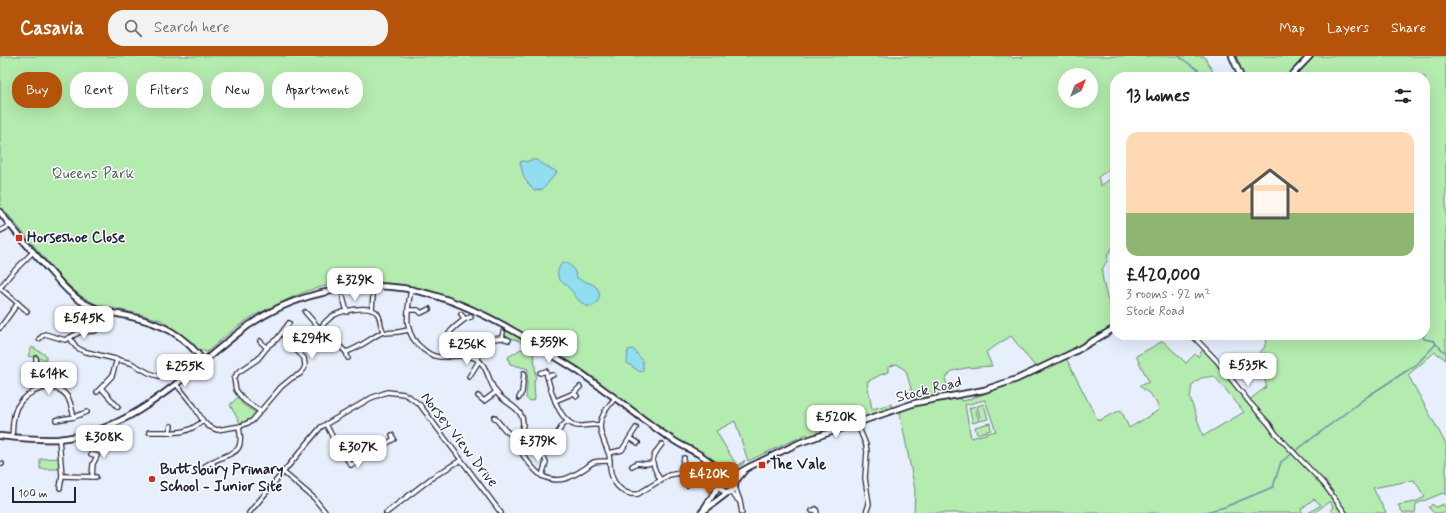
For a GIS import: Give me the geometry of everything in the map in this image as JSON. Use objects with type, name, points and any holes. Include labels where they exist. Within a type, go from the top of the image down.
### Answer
[{"type":"street","points":[[1232,56],[1239,72]]},
{"type":"street","points":[[1295,72],[1310,56]]},
{"type":"street","points":[[0,212],[33,252],[73,296],[85,304],[105,312],[151,322],[164,327],[185,340],[204,362]]},
{"type":"street","points":[[0,231],[11,225]]},
{"type":"street","points":[[27,311],[0,288],[10,274],[33,252]]},
{"type":"street","points":[[0,436],[30,439],[59,439],[86,433],[117,422],[145,407],[204,362],[238,333],[261,317],[302,298],[333,290],[356,287],[410,289],[434,295],[460,305],[502,325],[565,363],[672,439],[702,456],[729,476],[735,484],[742,513]]},
{"type":"street","points":[[410,289],[408,330],[415,342],[428,353],[440,357],[466,356],[478,360],[484,366],[496,392],[517,410],[522,417],[523,428],[519,446],[522,453],[536,471],[542,476],[556,480],[565,480],[594,462],[610,460]]},
{"type":"street","points":[[372,310],[373,296]]},
{"type":"street","points":[[343,297],[346,312]]},
{"type":"street","points":[[0,328],[18,303]]},
{"type":"street","points":[[320,328],[333,316],[362,308],[372,310],[378,314],[383,332]]},
{"type":"street","points":[[408,310],[418,310],[421,313],[429,309]]},
{"type":"street","points":[[38,339],[45,334],[65,340],[80,332],[95,331],[101,326],[105,312]]},
{"type":"street","points":[[305,312],[326,334]]},
{"type":"street","points":[[461,314],[465,319]]},
{"type":"street","points":[[447,356],[446,343],[448,334],[465,319],[471,317]]},
{"type":"street","points":[[260,411],[253,408],[239,394],[236,390],[234,379],[237,373],[258,359],[277,339],[289,323]]},
{"type":"street","points":[[346,352],[358,348],[383,332],[387,333],[408,330]]},
{"type":"street","name":"Stock Road","points":[[701,512],[722,477],[729,476],[799,443],[915,403],[984,390],[1016,379],[1074,352],[1110,331]]},
{"type":"street","points":[[502,332],[502,338]]},
{"type":"street","points":[[70,338],[79,349],[131,363],[149,373],[158,376]]},
{"type":"street","points":[[469,377],[489,341],[496,338],[509,340]]},
{"type":"street","points":[[1197,340],[1216,360],[1250,403],[1292,451],[1324,484],[1345,513]]},
{"type":"street","points":[[260,341],[267,348]]},
{"type":"street","points":[[336,343],[346,352],[348,358]]},
{"type":"street","points":[[176,384],[208,426],[217,430],[239,427],[252,421],[274,393],[292,378],[300,374],[304,369],[304,358],[295,349]]},
{"type":"street","points":[[36,358],[40,389]]},
{"type":"street","points":[[97,392],[112,376],[117,359]]},
{"type":"street","points":[[540,372],[546,371],[558,408],[571,424],[579,426],[591,424],[600,425]]},
{"type":"street","points":[[289,372],[292,378]]},
{"type":"street","points":[[519,398],[522,392],[524,373]]},
{"type":"street","points":[[548,376],[553,375]]},
{"type":"street","points":[[555,401],[574,392],[580,387]]},
{"type":"street","points":[[102,388],[118,407]]},
{"type":"street","points":[[12,437],[14,416],[17,406],[25,397],[40,389],[54,389],[62,392],[70,401],[74,417]]},
{"type":"street","name":"Norsey View Drive","points":[[249,513],[316,432],[326,424],[380,394],[395,392],[404,394],[420,405],[501,513]]},
{"type":"street","points":[[484,401],[496,392]]},
{"type":"street","points":[[574,392],[577,396]]},
{"type":"street","points":[[478,396],[487,405]]},
{"type":"street","points":[[615,398],[605,412],[600,425],[602,437],[609,452],[613,477],[621,490],[627,493],[638,494],[669,476],[680,473]]},
{"type":"street","points":[[56,420],[74,417],[87,412]]},
{"type":"street","points":[[494,417],[506,431],[520,441]]},
{"type":"street","points":[[149,432],[177,433],[187,431],[191,430],[203,421]]},
{"type":"street","points":[[557,434],[562,426],[568,421]]},
{"type":"street","points":[[857,423],[866,445],[867,452],[865,478],[869,504],[866,513]]},
{"type":"street","points":[[326,424],[335,442],[351,465],[394,439]]},
{"type":"street","points":[[169,432],[171,426]]},
{"type":"street","points":[[205,466],[213,464],[219,458],[230,455],[238,449],[241,439],[239,427]]},
{"type":"street","points":[[609,452],[622,450],[636,428]]},
{"type":"street","points":[[630,438],[638,443]]},
{"type":"street","points":[[59,439],[62,476],[60,488]]},
{"type":"street","points":[[661,481],[652,463],[653,455],[662,444]]},
{"type":"street","points":[[540,449],[546,462],[542,476]]},
{"type":"street","points":[[62,476],[94,477],[93,464],[97,456],[91,454]]},
{"type":"street","points":[[684,458],[681,464],[680,473],[686,485]]},
{"type":"street","points":[[386,513],[434,477],[461,460]]},
{"type":"street","points":[[632,466],[637,462],[645,464],[652,463]]},
{"type":"street","points":[[710,462],[722,490],[728,492],[740,501]]},
{"type":"street","name":"Stock Road","points":[[701,512],[728,492],[746,468]]},
{"type":"street","points":[[283,472],[314,498],[326,513]]},
{"type":"green space","name":"Queens Park","points":[[0,56],[1010,56],[1013,58],[1025,56],[1204,56],[1213,72],[1110,72],[1110,169],[1098,177],[1101,186],[1110,179],[1110,251],[1107,256],[1108,259],[1102,270],[1110,308],[1110,331],[1065,354],[1098,421],[1121,410],[1129,428],[1159,410],[1152,396],[1139,386],[1149,382],[1136,356],[1163,341],[1186,363],[1195,354],[1199,356],[1204,347],[1248,401],[1266,387],[1256,357],[1264,348],[1266,340],[1430,340],[1430,72],[1239,72],[1232,56],[1446,56],[1446,360],[1435,352],[1408,375],[1446,444],[1446,495],[1443,493],[1416,504],[1415,513],[1403,513],[1398,505],[1415,502],[1425,497],[1414,480],[1373,488],[1386,513],[1332,513],[1330,511],[1333,507],[1330,501],[1314,513],[1308,513],[1321,505],[1314,499],[1301,509],[1303,513],[914,513],[915,490],[900,413],[908,405],[915,403],[906,371],[897,364],[888,367],[888,372],[867,382],[872,409],[891,404],[892,412],[810,439],[807,434],[748,461],[735,421],[716,431],[737,466],[745,460],[743,464],[730,470],[665,432],[582,369],[539,343],[534,335],[527,336],[469,306],[433,292],[402,285],[370,282],[354,282],[322,287],[290,298],[257,314],[231,332],[207,352],[198,350],[193,343],[161,320],[98,305],[81,296],[65,283],[0,205]],"holes":[[[1011,336],[1037,369],[1018,382],[964,401],[960,400],[960,395],[952,396],[945,379],[952,371],[966,368],[992,366],[986,352]],[[1214,376],[1244,412],[1203,436],[1190,398],[1192,385],[1201,378]],[[985,400],[996,431],[971,438],[965,405]]]},
{"type":"green space","points":[[498,325],[534,345],[534,349],[505,336],[505,332]]},
{"type":"green space","points":[[32,347],[46,355],[46,360],[28,356]]},
{"type":"green space","points":[[521,349],[533,352],[534,355],[536,377],[534,381],[535,399],[530,401],[526,398],[528,369],[510,364],[508,357]]},
{"type":"green space","points":[[238,397],[242,404],[256,413],[251,419],[240,423],[230,405]]},
{"type":"green space","points":[[984,404],[988,419],[981,421],[977,406]]},
{"type":"green space","points":[[975,406],[979,421],[973,423],[969,408]]},
{"type":"green space","points":[[990,423],[991,430],[977,434],[975,427]]},
{"type":"green space","points":[[61,458],[62,469],[40,469],[40,459]]},
{"type":"green space","points":[[1432,504],[1436,507],[1443,504],[1446,508],[1446,513],[1434,513],[1429,508]]},
{"type":"water","points":[[537,160],[557,172],[543,189],[534,191],[524,178],[520,162]]},
{"type":"water","points":[[563,262],[572,267],[577,278],[593,284],[597,288],[599,291],[599,298],[594,305],[584,305],[569,287],[560,280],[558,272]]},
{"type":"water","points":[[633,349],[643,361],[643,370],[640,372],[627,363],[628,350]]},
{"type":"waterway","points":[[1178,56],[1200,72]]},
{"type":"waterway","points":[[1429,340],[1434,341],[1446,353]]},
{"type":"waterway","points":[[1202,513],[1225,507],[1273,487],[1281,462],[1368,396],[1417,364],[1436,344]]},
{"type":"place","name":"Horseshoe Close","points":[[19,238]]},
{"type":"place","name":"The Vale","points":[[762,465]]},
{"type":"place","name":"Buttsbury Primary School - Junior Site","points":[[152,479]]}]
